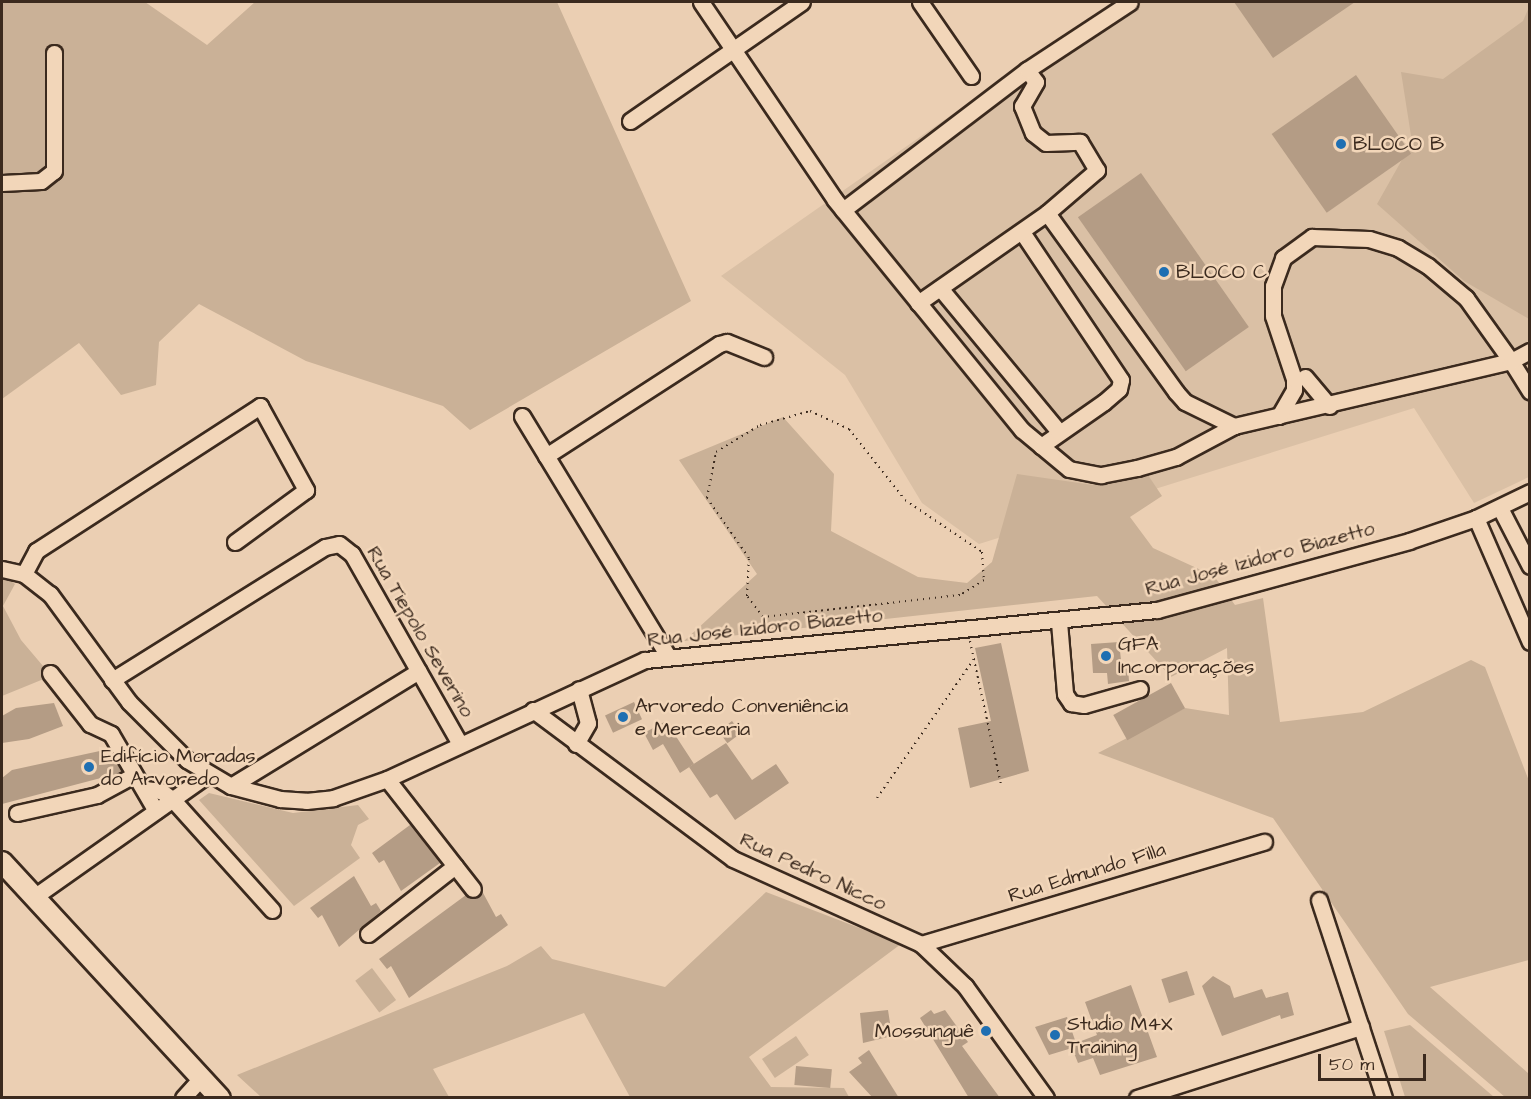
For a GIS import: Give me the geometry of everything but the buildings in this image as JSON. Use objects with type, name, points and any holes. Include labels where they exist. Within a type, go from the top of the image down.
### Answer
[{"type":"main road","points":[[2,862],[220,1098]]},
{"type":"street","points":[[700,2],[839,205],[1022,430],[1069,469],[1101,475],[1176,457],[1234,426],[1329,406],[1511,361],[1530,351]]},
{"type":"street","points":[[630,121],[802,2]]},
{"type":"street","points":[[921,2],[971,76]]},
{"type":"street","points":[[839,205],[1027,70],[1130,2]]},
{"type":"street","points":[[2,183],[40,181],[54,171],[54,53]]},
{"type":"street","points":[[918,303],[1022,232],[1097,170],[1080,142],[1046,143],[1033,133],[1022,106],[1035,82],[1027,70]]},
{"type":"street","points":[[1047,213],[1176,392],[1185,402],[1234,426]]},
{"type":"street","points":[[1022,232],[1121,380],[1119,388],[1104,402],[1041,446]]},
{"type":"street","points":[[1279,416],[1294,390],[1294,379],[1273,316],[1273,286],[1283,258],[1312,237],[1369,238],[1428,266],[1466,298],[1530,391]]},
{"type":"street","points":[[940,288],[1059,432]]},
{"type":"street","points":[[546,456],[631,405],[719,344],[727,342],[764,357]]},
{"type":"street","points":[[1305,376],[1319,399],[1329,406]]},
{"type":"street","points":[[24,574],[36,551],[260,406],[306,490],[235,542]]},
{"type":"street","points":[[522,417],[668,656]]},
{"type":"street","name":"Rua José Izidoro Biazetto","points":[[2,569],[24,574],[55,600],[112,680],[167,742],[207,775],[231,786],[280,799],[306,801],[333,798],[387,779],[636,663],[668,656],[1059,622],[1192,603],[1476,518],[1530,492]]},
{"type":"street","points":[[1500,508],[1530,566]]},
{"type":"street","points":[[1476,518],[1530,642]]},
{"type":"street","name":"Rua Tiepolo Severino","points":[[112,680],[325,547],[339,544],[352,554],[460,744]]},
{"type":"street","points":[[1059,622],[1065,694],[1071,703],[1084,705],[1140,688]]},
{"type":"street","points":[[231,786],[419,671]]},
{"type":"street","points":[[50,673],[90,724],[111,734],[156,811]]},
{"type":"street","points":[[576,744],[588,723],[579,689]]},
{"type":"street","name":"Rua Pedro Nicco","points":[[533,710],[576,744],[743,865],[921,944],[964,986],[1046,1098]]},
{"type":"street","points":[[17,813],[97,795],[134,775]]},
{"type":"street","points":[[34,897],[207,775]]},
{"type":"street","points":[[387,779],[473,889]]},
{"type":"street","points":[[145,789],[161,791],[173,800],[272,910]]},
{"type":"street","name":"Rua Edmundo Filla","points":[[921,944],[1264,842]]},
{"type":"street","points":[[369,934],[455,866]]},
{"type":"street","points":[[1318,900],[1384,1098]]},
{"type":"street","points":[[1137,1098],[1361,1027]]},
{"type":"street","points":[[183,1098],[201,1078]]},
{"type":"path","points":[[810,411],[849,429],[905,500],[982,552],[984,580],[960,595],[764,616],[747,596],[749,558],[707,498],[716,452],[760,425],[810,411]]},
{"type":"path","points":[[967,630],[1001,784]]},
{"type":"path","points":[[877,798],[974,659]]},
{"type":"shaded area","points":[[2,2],[145,2],[207,45],[255,2],[557,2],[691,301],[470,430],[443,406],[306,361],[199,304],[159,342],[156,385],[121,395],[79,343],[2,399]]},
{"type":"shaded area","points":[[1113,2],[1529,2],[1529,477],[1474,503],[1414,408],[979,544],[922,503],[845,375],[721,276]]},
{"type":"shaded area","points":[[1529,7],[1529,319],[1464,281],[1377,204],[1412,142],[1401,72],[1443,79],[1523,21]]},
{"type":"shaded area","points":[[783,417],[834,474],[831,531],[918,577],[967,583],[992,562],[1017,474],[1093,485],[1148,475],[1162,496],[1130,517],[1153,548],[1214,576],[1235,605],[1263,598],[1280,722],[1363,712],[1471,660],[1485,667],[1529,781],[1529,960],[1430,987],[1529,1074],[1529,1097],[1505,1097],[1408,1014],[1273,818],[1098,753],[1185,708],[1229,715],[1227,648],[1171,677],[1097,596],[684,641],[757,574],[679,460]]},
{"type":"shaded area","points":[[2,575],[15,584],[3,606],[21,640],[43,666],[56,674],[2,696]]},
{"type":"shaded area","points":[[209,793],[293,813],[358,805],[369,819],[358,825],[351,845],[360,858],[294,906],[199,800]]},
{"type":"shaded area","points":[[766,892],[901,944],[749,1057],[771,1087],[844,1088],[849,1097],[630,1097],[584,1013],[433,1069],[449,1097],[261,1097],[237,1075],[507,966],[541,946],[552,959],[665,987]]},
{"type":"shaded area","points":[[372,968],[396,1000],[379,1013],[355,981]]},
{"type":"shaded area","points":[[1410,1025],[1494,1097],[1405,1097],[1384,1031]]},
{"type":"shaded area","points":[[796,1036],[809,1055],[775,1078],[762,1059]]},
{"type":"place","name":"BLOCO B","points":[[1341,144]]},
{"type":"place","name":"BLOCO C","points":[[1164,272]]},
{"type":"place","name":"GFA Incorporações","points":[[1106,656]]},
{"type":"place","name":"Arvoredo Conveniência e Mercearia","points":[[623,717]]},
{"type":"place","name":"Edifício Moradas do Arvoredo","points":[[89,767]]},
{"type":"place","name":"Mossunguê","points":[[986,1031]]},
{"type":"place","name":"Studio M4X Training","points":[[1055,1035]]}]
